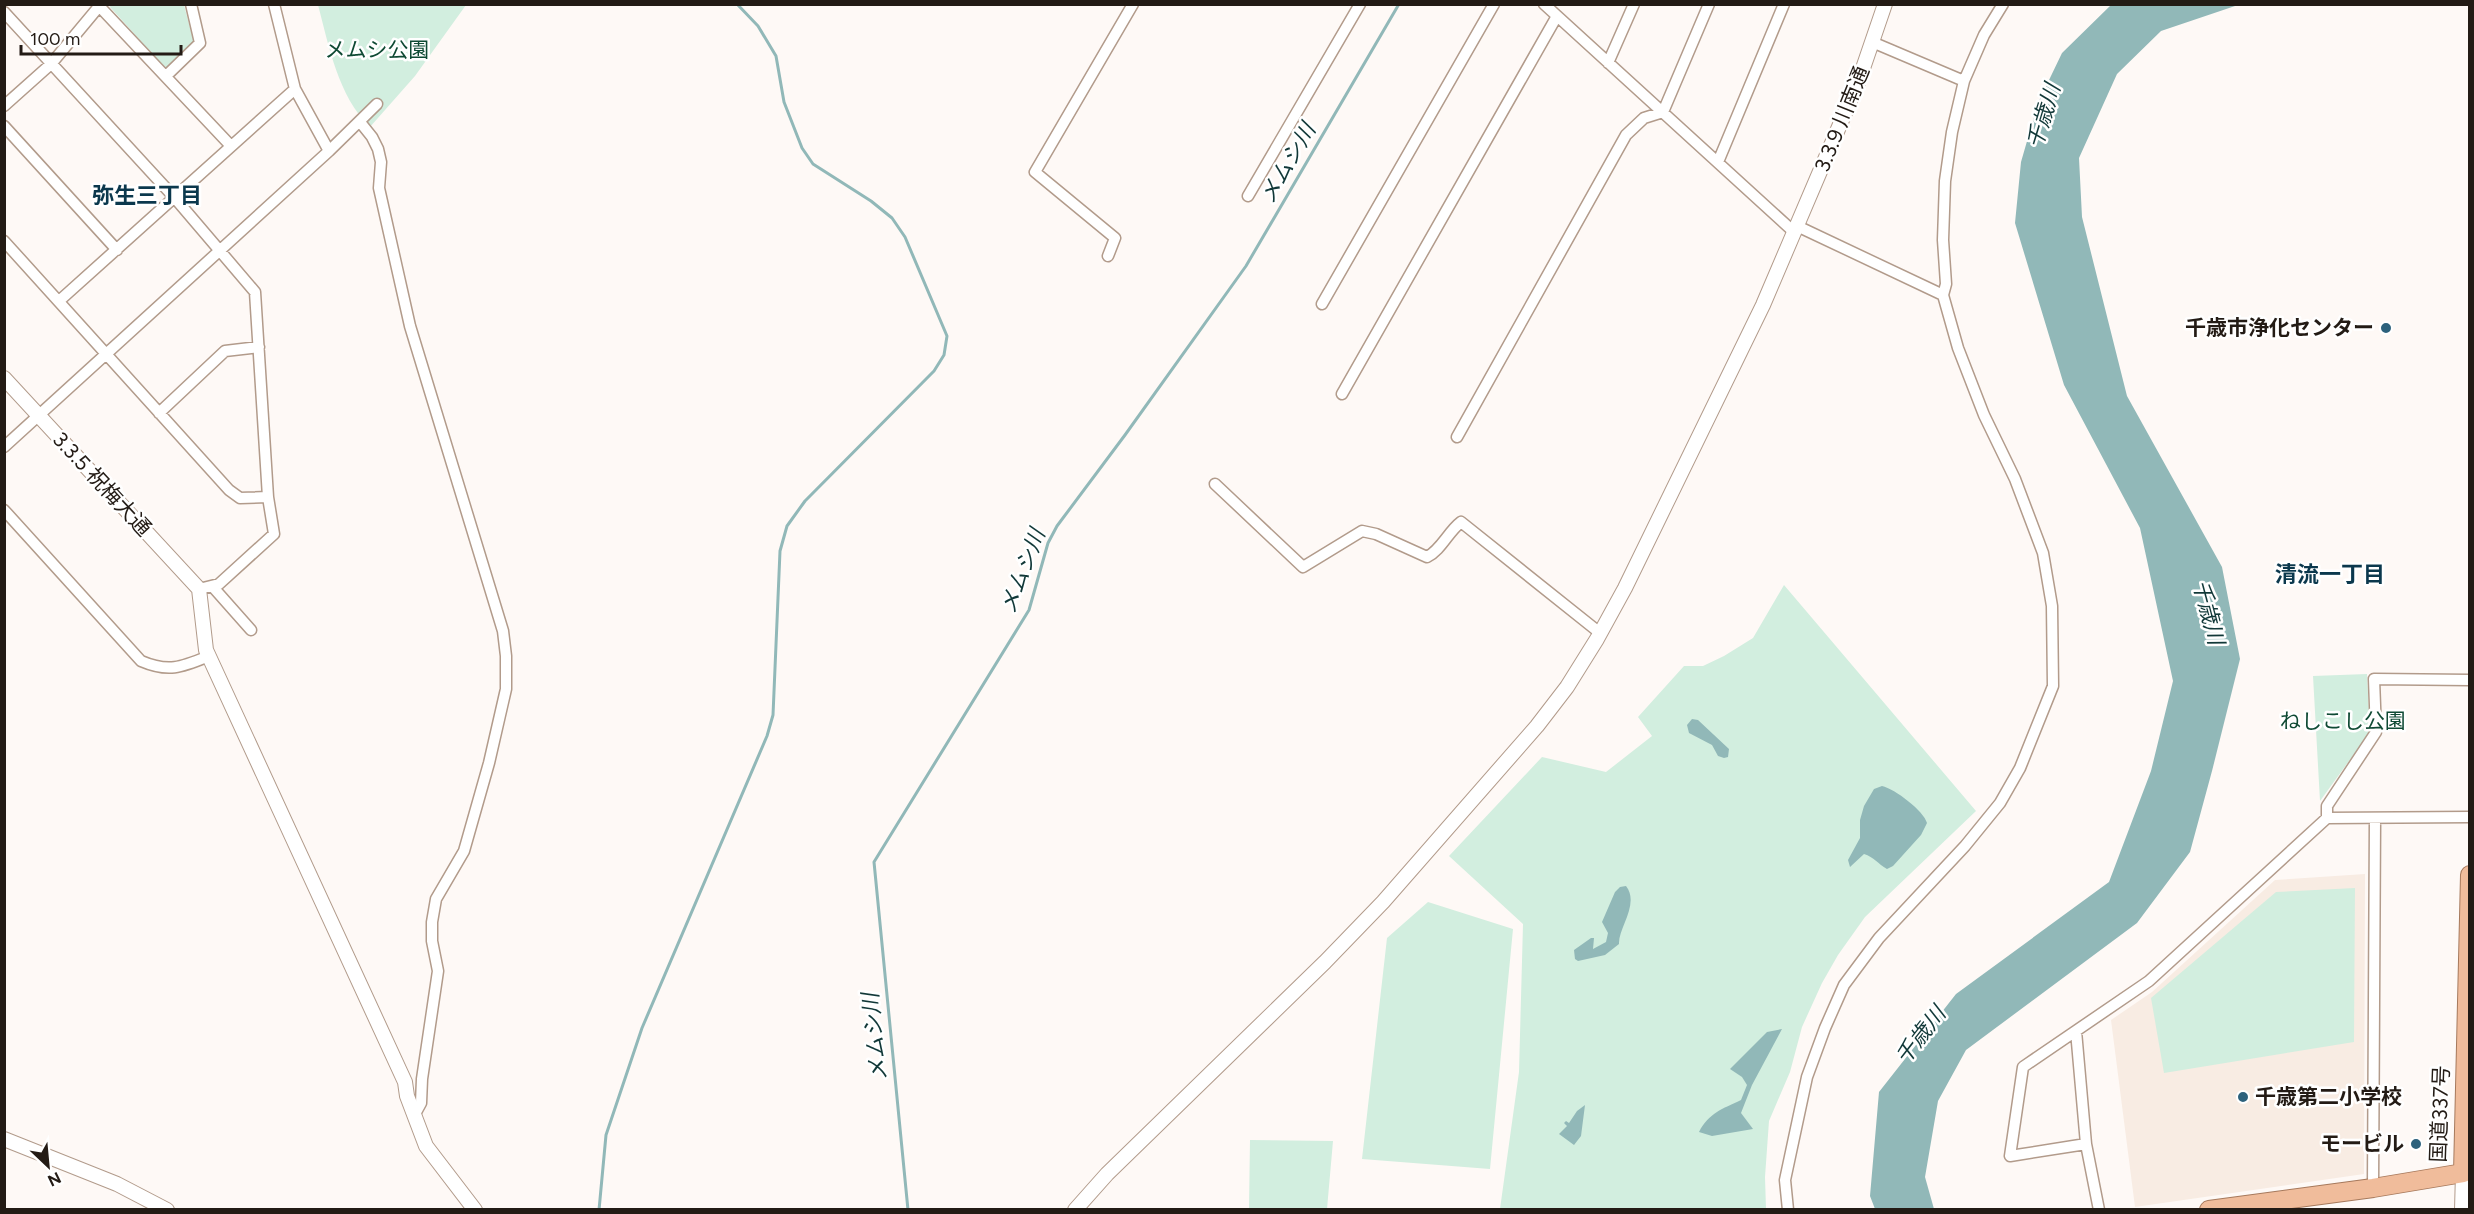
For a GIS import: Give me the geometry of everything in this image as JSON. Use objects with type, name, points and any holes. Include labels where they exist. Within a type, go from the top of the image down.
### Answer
[{"type":"highway","name":"国道337号","points":[[2209,1209],[2373,1188],[2463,1173],[2469,874]]},
{"type":"street","points":[[166,76],[200,43],[191,4]]},
{"type":"street","points":[[274,4],[296,89],[329,151]]},
{"type":"street","points":[[1108,256],[1115,238],[1035,172],[1133,4]]},
{"type":"street","points":[[1248,196],[1360,4]]},
{"type":"street","points":[[1322,304],[1494,4]]},
{"type":"street","points":[[1544,4],[1795,229],[1943,295]]},
{"type":"street","points":[[1608,63],[1634,4]]},
{"type":"street","points":[[1457,437],[1626,135],[1644,118],[1663,112],[1709,4]]},
{"type":"street","points":[[1718,162],[1784,4]]},
{"type":"street","name":"3.3.9 川南通","points":[[1075,1209],[1107,1174],[1324,962],[1390,893],[1537,726],[1567,687],[1600,633],[1763,305],[1859,80],[1885,4]]},
{"type":"street","points":[[1788,1209],[1785,1180],[1808,1077],[1825,1028],[1844,985],[1880,938],[1958,854],[2000,803],[2020,768],[2053,687],[2052,606],[2043,553],[2015,479],[1984,415],[1958,348],[1943,295],[1946,284],[1943,240],[1945,181],[1952,132],[1964,81],[1984,35],[2002,4]]},
{"type":"street","points":[[4,106],[51,64],[100,6],[231,146]]},
{"type":"street","points":[[4,12],[174,197],[255,292],[268,497],[274,534],[219,584],[205,588]]},
{"type":"street","points":[[1342,394],[1557,16]]},
{"type":"street","points":[[1872,42],[1964,81]]},
{"type":"street","points":[[59,301],[296,89]]},
{"type":"street","points":[[4,447],[378,104]]},
{"type":"street","points":[[360,122],[378,149],[381,162],[379,188],[410,326],[503,631],[507,656],[506,688],[489,763],[464,851],[436,899],[432,922],[432,941],[438,971],[422,1079],[421,1103],[415,1114]]},
{"type":"street","points":[[4,126],[117,250]]},
{"type":"street","points":[[4,241],[229,490],[240,498],[268,497]]},
{"type":"street","points":[[159,412],[225,351],[259,347]]},
{"type":"street","name":"3.3.5 祝梅大通","points":[[4,378],[205,588]]},
{"type":"street","points":[[1215,484],[1303,567],[1362,531],[1376,534],[1427,557],[1434,553],[1450,531],[1461,522],[1600,633]]},
{"type":"street","points":[[4,510],[141,662],[169,669],[209,656]]},
{"type":"street","points":[[205,588],[209,656],[405,1082],[407,1096],[426,1146],[475,1209]]},
{"type":"street","points":[[205,588],[251,630]]},
{"type":"street","points":[[2327,818],[2327,806],[2376,732],[2374,679],[2469,680]]},
{"type":"street","points":[[2086,1144],[2010,1156],[2023,1067],[2158,974],[2327,818],[2469,818]]},
{"type":"street","points":[[2373,1188],[2375,818]]},
{"type":"street","points":[[2076,1031],[2086,1144],[2099,1209]]},
{"type":"street","points":[[4,1139],[117,1184],[167,1209]]},
{"type":"street","points":[[2462,1209],[2463,1173]]},
{"type":"shaded area","name":"千歳第二小学校","points":[[2365,874],[2364,1174],[2135,1207],[2111,1020],[2152,992],[2275,880]]},
{"type":"green space","points":[[111,4],[184,5],[194,43],[167,70],[110,7]]},
{"type":"green space","name":"メムシ公園","points":[[318,5],[466,5],[415,76],[370,127],[359,115],[342,86]]},
{"type":"green space","points":[[1784,585],[1976,811],[1865,917],[1838,955],[1822,983],[1802,1027],[1790,1072],[1769,1121],[1765,1177],[1766,1209],[1500,1209],[1519,1072],[1523,924],[1449,856],[1542,757],[1606,772],[1652,736],[1638,717],[1684,666],[1703,666],[1753,638]]},
{"type":"green space","name":"ねしこし公園","points":[[2367,674],[2370,732],[2320,801],[2313,676]]},
{"type":"green space","points":[[2355,888],[2354,1042],[2164,1073],[2151,998],[2276,892]]},
{"type":"green space","points":[[1428,902],[1513,929],[1490,1169],[1362,1159],[1387,938]]},
{"type":"green space","points":[[1250,1140],[1333,1141],[1327,1209],[1249,1209]]},
{"type":"water","name":"千歳川","points":[[2111,5],[2238,5],[2161,31],[2117,74],[2079,158],[2082,217],[2127,396],[2222,567],[2240,659],[2190,852],[2137,923],[1966,1050],[1938,1101],[1925,1177],[1934,1209],[1875,1209],[1870,1196],[1879,1092],[1956,994],[2109,882],[2151,771],[2173,681],[2140,528],[2064,385],[2015,223],[2021,162],[2038,103],[2062,53]]},
{"type":"water","points":[[1692,719],[1698,720],[1729,749],[1728,757],[1718,756],[1712,745],[1689,733],[1687,725]]},
{"type":"water","points":[[1882,786],[1908,801],[1921,813],[1927,823],[1921,835],[1893,866],[1887,869],[1864,854],[1850,867],[1848,860],[1860,838],[1860,820],[1864,806],[1874,789]]},
{"type":"water","points":[[1626,886],[1631,900],[1619,944],[1605,955],[1578,961],[1575,959],[1574,950],[1591,938],[1594,938],[1593,949],[1606,942],[1608,933],[1602,922],[1615,892],[1620,887]]},
{"type":"water","points":[[1782,1029],[1752,1085],[1741,1113],[1753,1129],[1712,1136],[1699,1132],[1712,1116],[1741,1100],[1747,1085],[1742,1077],[1730,1069],[1767,1032]]},
{"type":"water","points":[[1585,1105],[1581,1136],[1574,1145],[1559,1134],[1567,1126],[1564,1123],[1566,1121],[1569,1123],[1577,1111]]},
{"type":"waterway","points":[[599,1210],[606,1135],[642,1028],[767,736],[773,715],[780,551],[787,526],[805,501],[934,371],[944,355],[947,336],[905,237],[892,218],[871,201],[813,164],[802,148],[784,102],[776,56],[758,26],[737,4]]},
{"type":"waterway","name":"メムシ川","points":[[908,1210],[874,862],[1029,610],[1048,543],[1057,526],[1246,266],[1399,4]]},
{"type":"place","name":"千歳市浄化センター","points":[[2386,328]]},
{"type":"place","name":"千歳第二小学校","points":[[2243,1097]]},
{"type":"place","name":"モービル","points":[[2416,1144]]},
{"type":"district","name":"弥生三丁目","points":[[147,195]]},
{"type":"district","name":"清流一丁目","points":[[2330,574]]}]
